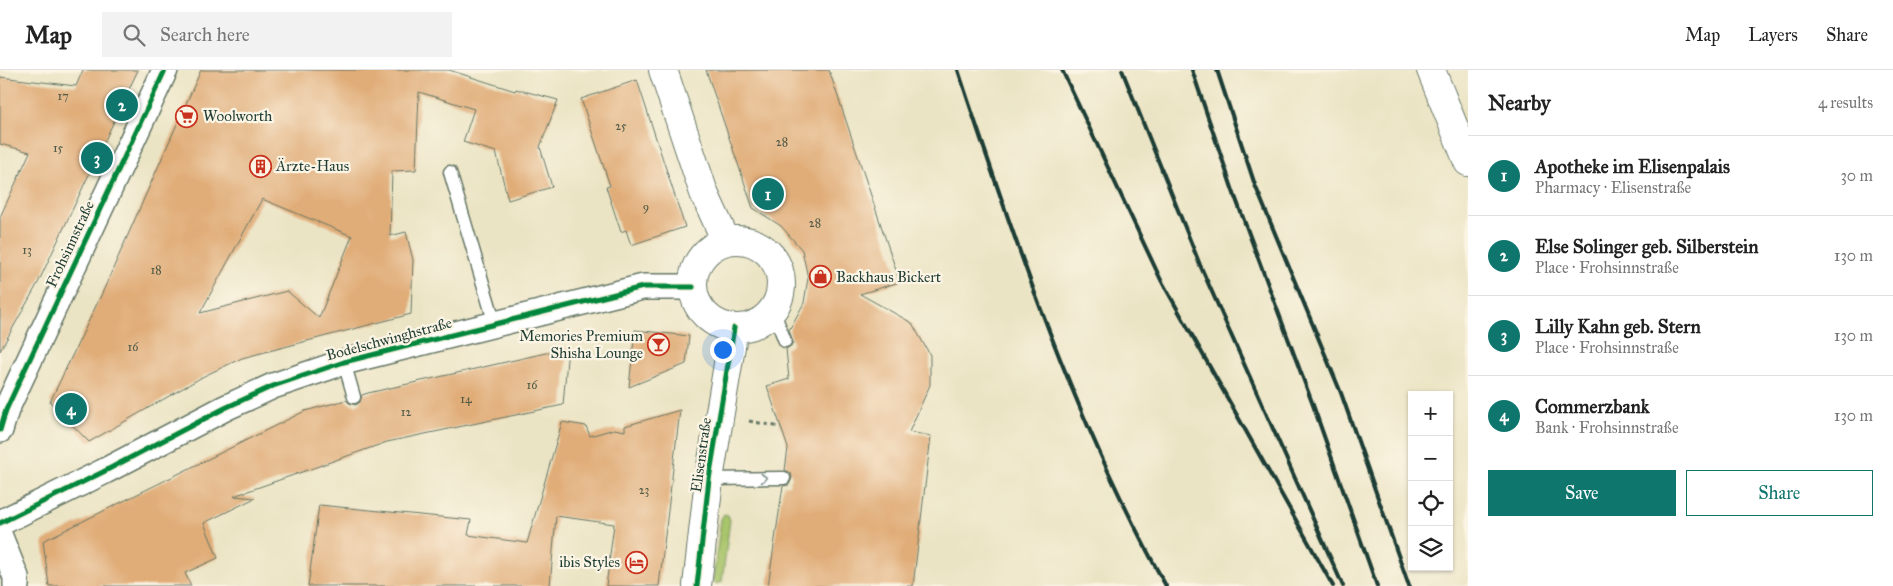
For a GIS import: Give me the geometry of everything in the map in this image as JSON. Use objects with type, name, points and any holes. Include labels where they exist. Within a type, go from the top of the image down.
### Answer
[{"type":"street","name":"Frohsinnstraße","points":[[0,430],[6,410],[165,70]]},
{"type":"street","points":[[663,70],[704,193],[726,241]]},
{"type":"street","points":[[1431,70],[1468,162]]},
{"type":"street","points":[[726,241],[747,241],[762,248],[774,259],[778,268],[781,284],[778,300],[773,310],[757,324],[734,328],[723,326],[706,315],[699,307],[693,287],[696,267],[708,250],[726,241]]},
{"type":"street","name":"Bodelschwinghstraße","points":[[0,523],[225,408],[274,386],[344,362],[643,287],[693,287]]},
{"type":"street","name":"Elisenstraße","points":[[697,586],[709,479],[734,328]]},
{"type":"street","points":[[0,537],[16,577],[16,586]]},
{"type":"lane","points":[[450,172],[495,324]]},
{"type":"lane","points":[[773,310],[785,341]]},
{"type":"lane","points":[[344,362],[354,397]]},
{"type":"lane","points":[[709,479],[784,478]]},
{"type":"green space","points":[[724,514],[728,515],[730,520],[722,582],[716,584],[713,580],[721,519]]},
{"type":"building","points":[[83,70],[138,70],[38,283],[0,351],[0,217],[30,152],[0,144],[0,77],[76,86]]},
{"type":"building","points":[[201,70],[449,70],[515,91],[516,89],[558,100],[540,147],[552,187],[508,200],[496,152],[463,142],[474,109],[419,92],[416,170],[392,171],[390,236],[406,232],[413,260],[411,314],[242,358],[204,376],[89,442],[50,402],[104,289]],"holes":[[[262,199],[352,236],[319,318],[287,291],[200,313]]]},
{"type":"building","points":[[706,70],[829,70],[900,282],[860,294],[912,323],[930,355],[930,385],[909,432],[931,436],[913,586],[768,586],[783,486],[789,485],[792,478],[791,473],[785,470],[788,448],[767,386],[789,379],[786,349],[793,342],[789,330],[804,303],[808,278],[802,250],[781,226],[753,208]]},
{"type":"building","points":[[637,80],[685,227],[631,245],[626,230],[621,232],[606,187],[610,186],[581,99]]},
{"type":"building","points":[[635,330],[689,336],[686,364],[629,387]]},
{"type":"building","points":[[568,348],[563,405],[387,442],[234,496],[255,498],[204,523],[218,558],[185,573],[191,586],[49,586],[43,541],[305,411],[346,400],[356,405],[360,402],[362,395],[368,393]]},
{"type":"building","points":[[680,410],[659,586],[606,586],[614,524],[556,516],[550,586],[308,586],[319,505],[471,520],[468,535],[527,543],[562,422],[586,426],[590,436],[614,429],[625,431],[625,426]]},
{"type":"railway","points":[[958,70],[1002,202],[1076,398],[1134,525],[1166,586]]},
{"type":"railway","points":[[1062,70],[1161,280],[1333,586]]},
{"type":"railway","points":[[1122,70],[1200,265],[1343,586]]},
{"type":"railway","points":[[1192,70],[1233,191],[1313,405],[1377,586]]},
{"type":"railway","points":[[1217,70],[1255,185],[1341,393],[1409,586]]},
{"type":"cycle path","points":[[0,430],[6,410],[165,70]]},
{"type":"cycle path","points":[[0,523],[225,408],[273,386],[344,362],[643,287],[693,287]]},
{"type":"cycle path","points":[[697,586],[709,479],[734,328]]},
{"type":"place","name":"Else Solinger geb. Silberstein","points":[[122,105]]},
{"type":"place","name":"Woolworth","points":[[187,116]]},
{"type":"place","name":"Lilly Kahn geb. Stern","points":[[97,158]]},
{"type":"place","name":"Ärzte-Haus","points":[[260,166]]},
{"type":"place","name":"Apotheke im Elisenpalais","points":[[768,194]]},
{"type":"place","name":"Backhaus Bickert","points":[[820,277]]},
{"type":"place","name":"Memories Premium Shisha Lounge","points":[[659,345]]},
{"type":"place","name":"Commerzbank","points":[[71,409]]},
{"type":"place","name":"ibis Styles","points":[[636,562]]}]
